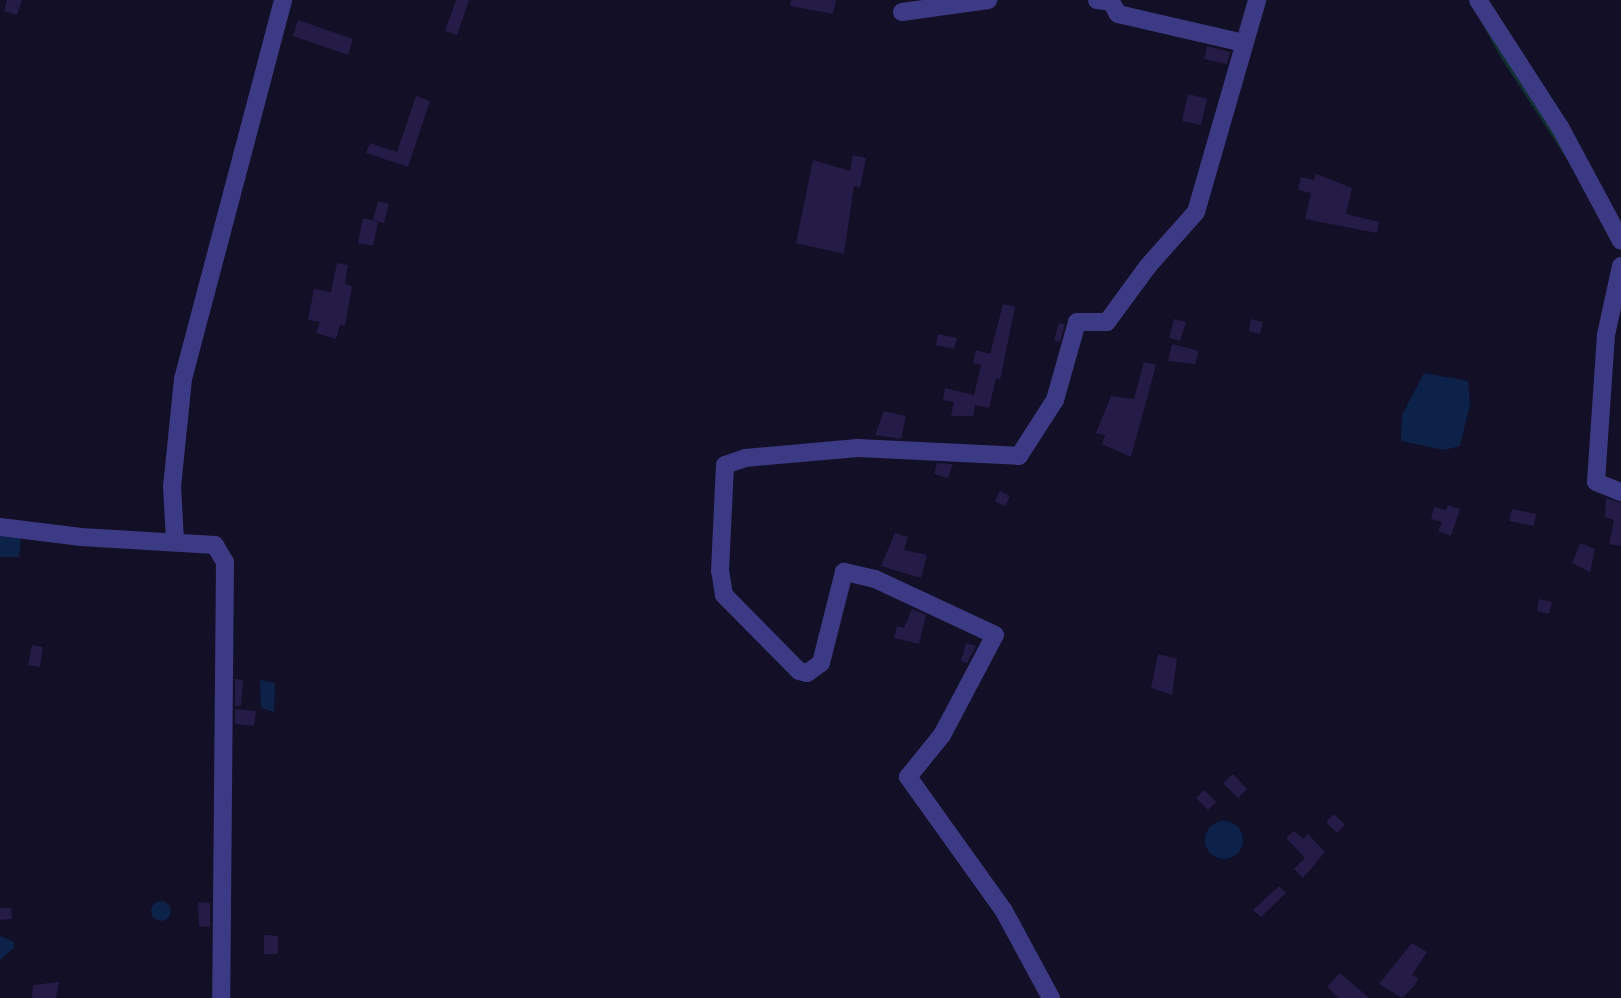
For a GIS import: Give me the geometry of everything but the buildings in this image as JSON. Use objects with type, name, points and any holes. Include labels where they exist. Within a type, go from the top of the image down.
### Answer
[{"type":"street","points":[[175,540],[172,487],[183,379],[283,0]]},
{"type":"street","points":[[902,12],[988,0]]},
{"type":"street","points":[[1097,0],[1111,2],[1118,13],[1244,43]]},
{"type":"street","points":[[1051,998],[1004,911],[908,776],[955,714],[995,635],[875,579],[844,572],[821,663],[807,673],[799,671],[724,595],[720,571],[724,465],[746,458],[858,448],[1019,456],[1055,400],[1077,322],[1107,322],[1148,266],[1196,212],[1257,0]]},
{"type":"street","points":[[1478,0],[1560,127],[1621,241]]},
{"type":"street","points":[[1621,266],[1605,347],[1596,482],[1621,492]]},
{"type":"street","points":[[0,527],[81,537],[175,540],[215,545],[225,562],[221,998]]},
{"type":"green space","points":[[1469,0],[1486,0],[1621,242],[1501,58]]},
{"type":"water","points":[[1424,373],[1468,381],[1470,404],[1460,446],[1444,450],[1401,441],[1402,415]]},
{"type":"water","points":[[0,532],[21,537],[19,557],[0,557]]},
{"type":"water","points":[[260,680],[275,683],[274,712],[261,708]]},
{"type":"water","points":[[1224,821],[1237,827],[1243,840],[1237,853],[1224,859],[1211,853],[1205,840],[1211,827]]},
{"type":"water","points":[[161,901],[168,904],[171,911],[168,918],[161,921],[154,918],[151,911],[154,904]]},
{"type":"water","points":[[0,936],[14,942],[14,948],[0,960]]}]
